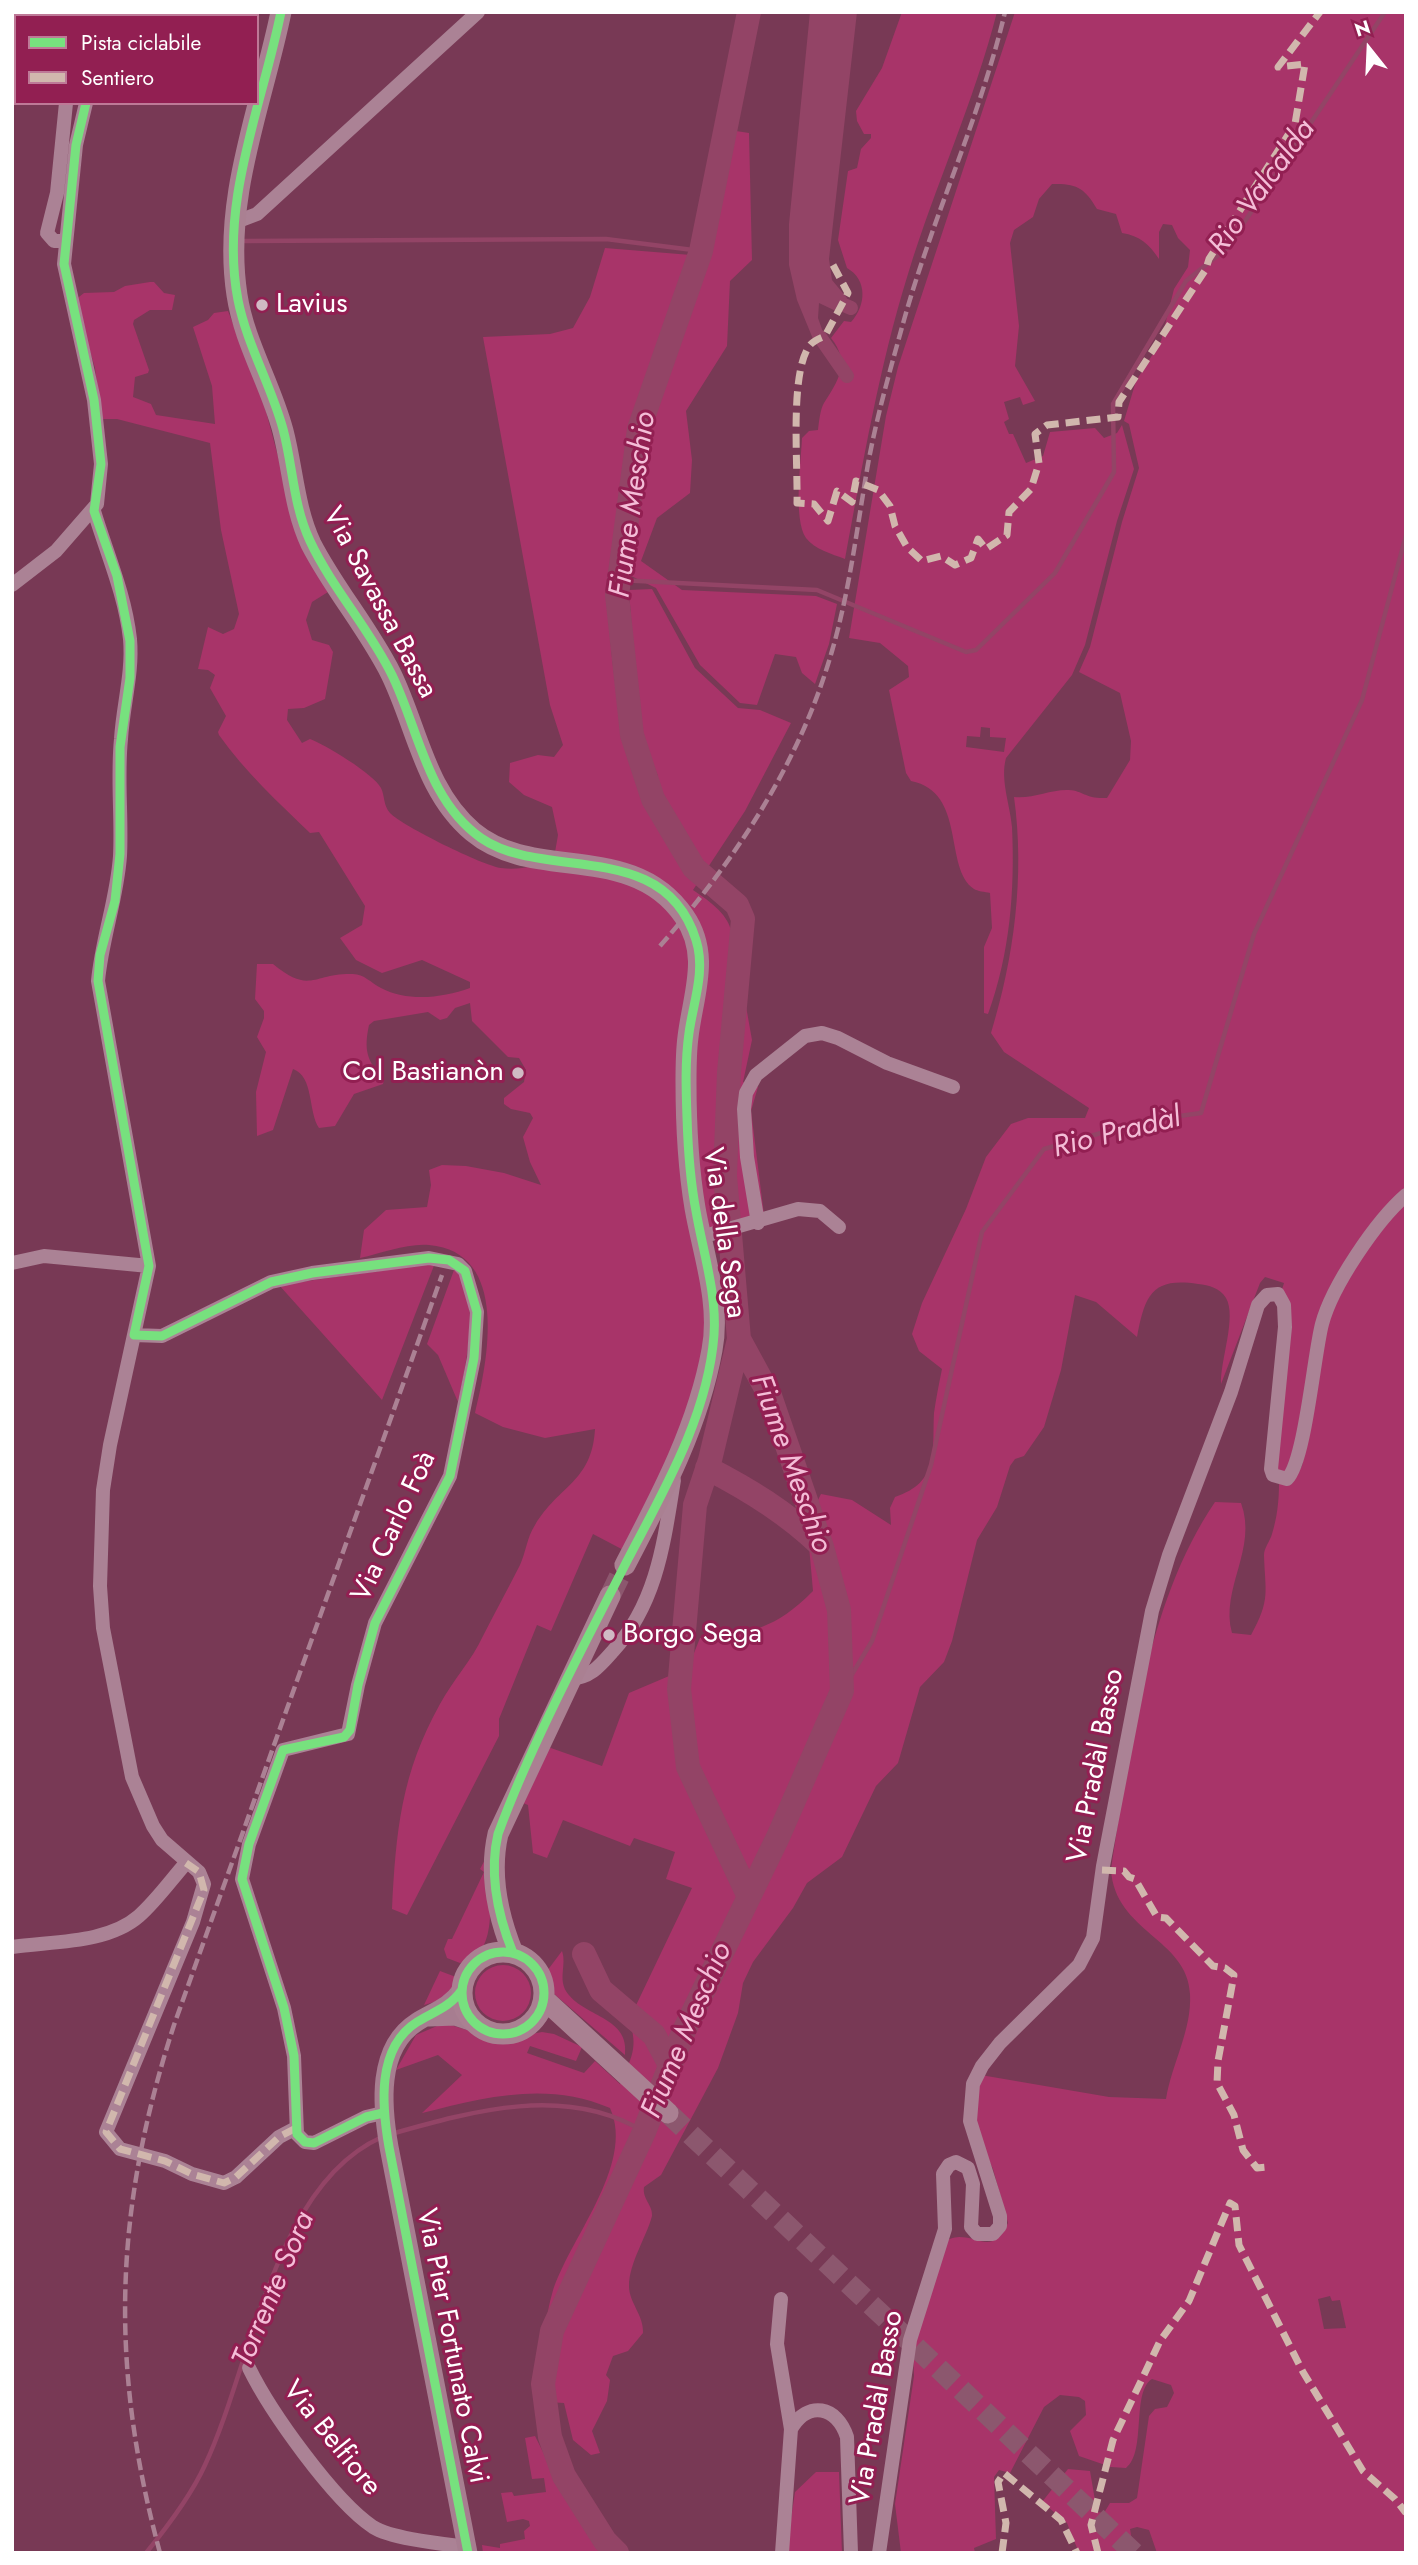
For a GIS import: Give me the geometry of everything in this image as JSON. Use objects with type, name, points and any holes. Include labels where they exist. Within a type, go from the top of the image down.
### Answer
[{"type":"main road","name":"Via Savassa Bassa","points":[[259,98],[281,12]]},
{"type":"main road","name":"Via Savassa Bassa","points":[[257,105],[244,156],[236,222],[235,264],[239,305],[284,432],[296,502],[304,527],[327,571],[392,676],[444,799],[475,834],[507,851],[600,866],[648,883],[678,908],[693,933]]},
{"type":"main road","name":"Via della Sega","points":[[625,1566],[676,1466],[700,1398],[713,1342],[709,1235],[690,1165],[687,1105],[688,1038],[700,966],[693,933]]},
{"type":"main road","points":[[384,2117],[383,2088],[393,2056],[409,2029],[455,2000],[470,1968],[489,1954],[496,1936],[499,1915],[495,1858],[498,1834],[610,1596]]},
{"type":"main road","points":[[499,1915],[513,1953]]},
{"type":"main road","points":[[425,2018],[455,2016],[496,2034],[522,2029],[533,2022],[544,1999],[541,1975],[534,1965],[513,1953],[489,1954]]},
{"type":"main road","points":[[461,1991],[466,2012],[473,2022]]},
{"type":"main road","points":[[544,1999],[664,2109]]},
{"type":"main road","points":[[533,2022],[569,2029],[591,2042]]},
{"type":"main road","name":"Via Pier Fortunato Calvi","points":[[384,2117],[468,2550]]},
{"type":"street","points":[[236,222],[257,214],[478,12]]},
{"type":"street","points":[[66,105],[57,192],[47,233],[54,241],[66,241]]},
{"type":"street","points":[[86,105],[76,145],[64,264],[94,400],[101,464],[94,511],[117,576],[130,641],[130,678],[120,747],[120,853],[115,901],[100,955],[98,981],[149,1266],[110,1445],[103,1490],[100,1586],[103,1629],[132,1777],[153,1826],[186,1863],[199,1872],[204,1890],[106,2132],[120,2149],[165,2161],[192,2175],[224,2183],[236,2177],[279,2137],[296,2128],[301,2138],[314,2143],[366,2117],[384,2117]]},
{"type":"street","points":[[12,584],[56,551],[94,511]]},
{"type":"street","points":[[752,1224],[744,1109],[746,1093],[756,1075],[805,1036],[822,1033],[838,1038],[887,1063],[953,1087]]},
{"type":"street","name":"Via Pradàl Basso","points":[[879,2553],[909,2340],[945,2229],[943,2174],[949,2165],[956,2162],[968,2168],[973,2184],[971,2227],[977,2234],[993,2234],[1000,2226],[1000,2216],[970,2121],[972,2084],[1000,2043],[1079,1965],[1093,1938],[1102,1866],[1152,1611],[1168,1555],[1231,1392],[1258,1305],[1267,1296],[1278,1294],[1284,1305],[1271,1469],[1273,1475],[1287,1479],[1293,1474],[1328,1307],[1376,1226],[1406,1195]]},
{"type":"street","points":[[709,1235],[798,1209],[820,1211],[839,1227]]},
{"type":"street","points":[[12,1263],[44,1255],[149,1266]]},
{"type":"street","name":"Via Carlo Foà","points":[[134,1335],[162,1336],[271,1282],[312,1273],[429,1258],[449,1260],[465,1271],[477,1312],[474,1358],[450,1476],[376,1623],[358,1685],[350,1730],[344,1737],[284,1749],[242,1866],[245,1892],[279,1987],[295,2056],[296,2128]]},
{"type":"street","name":"Via della Sega","points":[[569,1679],[583,1678],[600,1665],[622,1641],[648,1598],[661,1561],[676,1466]]},
{"type":"street","points":[[12,1947],[90,1937],[127,1925],[139,1916],[186,1863]]},
{"type":"street","points":[[782,2299],[778,2344],[791,2428],[782,2553]]},
{"type":"street","name":"Via Belfiore","points":[[248,2368],[270,2406],[332,2489],[374,2528],[468,2550]]},
{"type":"street","name":"Via Pradàl Basso","points":[[791,2428],[797,2418],[809,2410],[822,2409],[834,2414],[843,2424],[847,2437],[852,2553]]},
{"type":"shaded area","points":[[810,12],[857,12],[829,259],[832,280],[847,298],[840,313],[819,303],[818,318],[824,335],[813,339],[797,300],[789,265],[789,224]]},
{"type":"shaded area","points":[[902,12],[997,12],[977,79],[919,241],[888,344],[845,559],[814,545],[806,538],[802,529],[799,475],[802,438],[809,431],[818,430],[823,406],[838,379],[840,356],[831,338],[844,321],[851,322],[862,301],[859,279],[847,268],[838,240],[848,171],[857,168],[861,149],[871,138],[871,134],[864,134],[857,121],[856,111],[882,68]]},
{"type":"shaded area","points":[[1015,12],[1406,12],[1406,1187],[1394,1198],[1328,1295],[1296,1442],[1286,1475],[1277,1471],[1280,1296],[1284,1283],[1265,1277],[1260,1283],[1221,1384],[1230,1316],[1226,1298],[1217,1289],[1182,1283],[1170,1283],[1161,1287],[1153,1292],[1143,1310],[1137,1337],[1096,1302],[1075,1295],[1061,1370],[1044,1427],[1024,1456],[1015,1459],[1010,1466],[997,1507],[977,1540],[952,1641],[944,1662],[920,1687],[898,1763],[876,1786],[842,1857],[807,1883],[793,1908],[753,1962],[743,1983],[738,2013],[718,2068],[661,2175],[644,2187],[652,2216],[632,2268],[629,2286],[643,2333],[628,2351],[613,2356],[606,2375],[610,2380],[607,2401],[592,2431],[600,2453],[591,2455],[573,2440],[564,2403],[548,2402],[546,2334],[552,2294],[607,2178],[614,2154],[616,2130],[610,2108],[563,2095],[540,2093],[493,2097],[422,2113],[462,2075],[438,2055],[396,2070],[416,2035],[444,2023],[500,2040],[542,2032],[554,2034],[582,2047],[576,2061],[530,2046],[527,2053],[584,2073],[595,2061],[620,2084],[633,2046],[629,2020],[692,1888],[666,1879],[675,1852],[634,1838],[630,1846],[563,1820],[547,1858],[533,1853],[528,1805],[518,1801],[548,1747],[602,1766],[629,1693],[688,1668],[700,1638],[735,1634],[762,1627],[786,1614],[813,1591],[809,1546],[799,1538],[821,1494],[852,1500],[891,1525],[890,1508],[895,1497],[920,1483],[927,1474],[933,1452],[934,1413],[942,1369],[919,1351],[912,1334],[922,1303],[966,1209],[986,1157],[1011,1124],[1028,1118],[1085,1118],[1089,1108],[1004,1052],[991,1033],[1006,976],[1018,887],[1014,797],[1069,790],[1107,798],[1130,760],[1131,741],[1120,693],[1079,672],[1090,647],[1122,522],[1139,468],[1129,424],[1124,421],[1136,381],[1161,341],[1174,289],[1188,267],[1190,250],[1178,238],[1172,225],[1163,224],[1159,232],[1159,259],[1143,242],[1122,233],[1116,214],[1097,209],[1079,188],[1060,184],[1052,184],[1039,199],[1033,217],[1014,230],[1010,243],[1019,326],[1015,366],[1035,401],[1023,405],[1020,397],[1004,402],[1009,419],[1004,422],[1009,434],[1013,434],[1026,463],[1043,456],[1050,432],[1095,428],[1104,438],[1117,433],[1122,425],[1134,469],[1117,521],[1085,645],[1072,675],[1006,758],[1005,783],[1012,827],[1012,898],[1006,945],[988,1014],[984,1013],[984,947],[992,928],[990,893],[974,889],[965,879],[947,814],[940,800],[929,788],[911,781],[906,773],[889,690],[909,677],[908,666],[880,643],[849,638],[886,416],[898,367]],"holes":[[[981,727],[990,728],[990,737],[1006,738],[1004,752],[966,747],[967,736],[980,737]]]},
{"type":"shaded area","points":[[736,131],[749,133],[752,260],[730,281],[727,346],[686,411],[692,460],[690,493],[657,518],[641,561],[682,590],[816,596],[837,604],[829,644],[815,684],[802,673],[796,657],[775,654],[757,705],[740,703],[700,665],[656,588],[627,574],[646,432],[707,256]]},
{"type":"shaded area","points":[[605,248],[691,255],[629,430],[610,580],[612,657],[620,713],[640,787],[658,776],[639,730],[629,590],[652,589],[695,668],[738,708],[760,710],[791,723],[745,811],[693,890],[721,913],[732,934],[733,945],[725,993],[744,995],[752,1040],[743,1082],[758,1087],[751,1111],[764,1215],[696,1235],[714,1342],[631,1554],[593,1534],[551,1631],[537,1625],[499,1719],[499,1736],[407,1915],[392,1909],[403,1803],[417,1755],[440,1704],[479,1645],[522,1560],[535,1525],[588,1461],[595,1429],[545,1438],[503,1427],[475,1413],[485,1366],[487,1312],[483,1288],[472,1267],[455,1252],[421,1245],[360,1258],[364,1230],[386,1210],[427,1207],[431,1185],[429,1170],[442,1165],[466,1166],[504,1173],[541,1185],[530,1162],[523,1137],[533,1118],[530,1113],[511,1109],[504,1104],[504,1098],[524,1082],[526,1070],[519,1058],[508,1057],[472,1021],[470,1003],[455,1008],[447,1018],[440,1020],[428,1012],[374,1021],[369,1025],[367,1048],[373,1066],[384,1079],[383,1084],[354,1094],[335,1126],[319,1128],[308,1087],[300,1073],[293,1069],[273,1130],[257,1136],[256,1092],[266,1052],[257,1037],[264,1011],[255,999],[257,964],[273,964],[304,981],[357,974],[381,988],[414,997],[459,991],[470,988],[470,982],[422,960],[382,973],[356,960],[340,938],[362,925],[365,906],[319,832],[310,833],[286,810],[251,774],[219,735],[226,716],[210,688],[215,675],[208,670],[198,669],[208,627],[223,634],[234,629],[239,614],[221,530],[210,443],[117,419],[101,419],[95,368],[75,300],[84,293],[114,292],[125,286],[150,282],[154,282],[164,293],[175,295],[172,310],[150,310],[134,320],[133,324],[149,370],[148,373],[135,377],[133,397],[151,404],[156,415],[215,424],[212,386],[193,327],[208,320],[214,313],[228,311],[263,400],[302,547],[328,592],[312,602],[306,620],[312,640],[329,645],[333,652],[325,699],[304,708],[288,709],[287,720],[302,743],[310,739],[317,742],[348,760],[377,782],[388,810],[398,819],[426,836],[492,866],[515,869],[554,858],[558,835],[552,807],[524,795],[509,782],[510,763],[538,755],[554,757],[563,745],[550,705],[483,337],[550,334],[573,328],[590,297]]},
{"type":"shaded area","points":[[1406,1201],[1406,2553],[1157,2553],[1149,2530],[1137,2527],[1130,2529],[1134,2553],[1079,2553],[1067,2523],[1042,2502],[1068,2469],[1090,2471],[1097,2512],[1104,2513],[1110,2503],[1129,2503],[1137,2498],[1149,2416],[1155,2409],[1167,2407],[1174,2393],[1171,2385],[1152,2379],[1142,2396],[1136,2449],[1126,2468],[1111,2467],[1079,2456],[1070,2431],[1086,2415],[1085,2401],[1079,2397],[1060,2395],[1044,2407],[1010,2473],[999,2470],[994,2477],[996,2539],[974,2548],[975,2553],[901,2553],[895,2504],[914,2376],[913,2347],[942,2241],[959,2237],[991,2241],[1002,2233],[1008,2223],[993,2169],[976,2133],[975,2074],[1109,2097],[1166,2099],[1188,2021],[1190,1994],[1186,1975],[1177,1960],[1125,1908],[1115,1891],[1111,1870],[1134,1728],[1156,1632],[1191,1542],[1215,1502],[1241,1503],[1245,1536],[1230,1616],[1232,1633],[1251,1635],[1264,1604],[1264,1552],[1275,1522],[1279,1484],[1294,1480],[1302,1466],[1319,1362],[1332,1311],[1349,1277]],"holes":[[[1330,2296],[1332,2301],[1340,2300],[1346,2328],[1324,2329],[1318,2299]]]},
{"type":"shaded area","points":[[435,1263],[382,1400],[279,1285]]},
{"type":"shaded area","points":[[454,1270],[463,1280],[470,1313],[470,1332],[458,1402],[438,1355],[427,1344]]},
{"type":"shaded area","points":[[487,1856],[490,1901],[488,1934],[474,1958],[460,1963],[447,1958],[444,1949],[448,1939],[452,1939],[484,1872],[480,1869]]},
{"type":"shaded area","points":[[562,1951],[563,1983],[568,1994],[621,2033],[625,2043],[625,2055],[553,1993],[547,1971]]},
{"type":"shaded area","points":[[498,1965],[508,1965],[523,1973],[529,1982],[529,2004],[523,2013],[508,2021],[498,2021],[480,2009],[475,1998],[475,1988],[487,1970]]},
{"type":"shaded area","points":[[440,1971],[456,1977],[454,1988],[441,2000],[424,2005]]},
{"type":"shaded area","points":[[535,2436],[568,2502],[602,2553],[483,2553],[482,2545],[500,2548],[500,2544],[525,2539],[524,2531],[530,2526],[529,2521],[523,2519],[507,2522],[501,2493],[512,2492],[514,2496],[546,2492],[544,2478],[532,2479],[525,2438]]},
{"type":"shaded area","points":[[816,2472],[839,2472],[842,2553],[786,2553],[795,2492]]},
{"type":"waterway","name":"Fiume Meschio","points":[[617,2553],[605,2541],[564,2476],[550,2437],[543,2384],[552,2331],[644,2132],[683,2033],[778,1837],[842,1691],[839,1610],[822,1547],[770,1396],[739,1339],[725,1176],[729,1072],[743,919],[737,905],[694,868],[653,799],[632,735],[617,595],[639,429],[701,251],[749,12]]},
{"type":"waterway","name":"Rio Valcalda","points":[[619,580],[817,590],[966,652],[976,650],[1055,573],[1114,472],[1113,404],[1186,281],[1227,248],[1385,12]]},
{"type":"waterway","points":[[245,241],[606,239],[701,251]]},
{"type":"waterway","points":[[844,305],[851,308]]},
{"type":"waterway","points":[[820,337],[847,376]]},
{"type":"waterway","name":"Rio Pradàl","points":[[842,1691],[872,1641],[931,1465],[982,1232],[1044,1149],[1144,1121],[1201,1113],[1254,934],[1362,700],[1406,535]]},
{"type":"waterway","points":[[739,1339],[710,1460],[695,1505],[679,1689],[688,1767],[749,1897]]},
{"type":"waterway","points":[[707,1468],[766,1502],[819,1544]]},
{"type":"waterway","points":[[584,1954],[601,1990],[654,2035],[670,2065]]},
{"type":"waterway","name":"Torrente Sora","points":[[391,2134],[486,2111],[551,2105],[614,2117],[644,2132]]},
{"type":"waterway","name":"Torrente Sora","points":[[146,2553],[186,2499],[205,2465],[222,2424],[270,2282],[290,2236],[315,2195],[345,2161],[382,2137]]},
{"type":"tunnel","points":[[610,1596],[625,1565]]},
{"type":"tunnel","points":[[668,2113],[1134,2553]]},
{"type":"railway","points":[[660,946],[714,879],[763,808],[784,771],[819,692],[844,604],[872,446],[894,355],[928,243],[983,90],[1005,12]]},
{"type":"railway","points":[[160,2553],[143,2484],[132,2417],[126,2352],[125,2288],[139,2159],[154,2093],[174,2025],[442,1275]]},
{"type":"marked path","points":[[833,265],[848,293],[825,336],[815,340],[802,362],[796,422],[797,503],[814,504],[828,521],[837,491],[852,502],[856,481],[878,490],[890,506],[895,526],[907,547],[922,561],[941,556],[955,565],[971,558],[978,539],[986,549],[1007,535],[1009,512],[1031,489],[1039,463],[1035,434],[1047,425],[1118,417],[1119,402],[1206,269],[1209,259],[1295,124],[1305,64],[1278,67],[1320,12]]},
{"type":"marked path","points":[[186,1863],[199,1872],[204,1890],[106,2132],[120,2149],[165,2161],[192,2174],[224,2183],[236,2177],[279,2137],[296,2128]]},
{"type":"marked path","points":[[1102,1870],[1124,1871],[1135,1879],[1157,1917],[1166,1918],[1213,1966],[1225,1968],[1234,1975],[1218,2061],[1217,2083],[1234,2115],[1243,2150],[1257,2168],[1268,2167]]},
{"type":"marked path","points":[[1098,2553],[1091,2525],[1113,2440],[1160,2341],[1189,2301],[1230,2203],[1235,2206],[1239,2245],[1303,2372],[1363,2471],[1395,2499],[1406,2513]]},
{"type":"marked path","points":[[1002,2553],[1006,2523],[998,2482],[1004,2473],[1061,2520],[1077,2553]]},
{"type":"cycle path","points":[[259,101],[281,12]]},
{"type":"cycle path","points":[[86,105],[76,145],[64,264],[94,400],[101,464],[94,511],[117,576],[130,641],[130,678],[120,747],[120,854],[115,901],[100,955],[98,981],[149,1266],[134,1335],[162,1336],[271,1282],[312,1273],[429,1258],[449,1260],[465,1271],[477,1312],[474,1358],[450,1476],[375,1623],[358,1685],[350,1730],[344,1737],[283,1750],[249,1844],[242,1879],[284,2008],[294,2056],[297,2134],[305,2142],[314,2143],[366,2117],[383,2113]]},
{"type":"cycle path","points":[[258,105],[245,155],[234,227],[234,264],[242,317],[283,429],[304,527],[329,575],[392,675],[436,784],[463,822],[481,838],[507,851],[631,874],[658,887],[680,908],[699,952],[698,987],[686,1065],[686,1096],[692,1188],[713,1304],[714,1335],[710,1365],[694,1423],[682,1451],[559,1695],[498,1834],[494,1864],[496,1894],[513,1953]]},
{"type":"cycle path","points":[[503,1952],[519,1955],[532,1964],[541,1977],[544,1993],[541,2009],[532,2022],[519,2031],[503,2034],[487,2031],[474,2022],[465,2009],[462,1993],[465,1977],[474,1964],[487,1955],[503,1952]]},
{"type":"cycle path","points":[[461,1991],[457,1997],[404,2033],[388,2062],[384,2097],[389,2147],[468,2553]]},
{"type":"place","name":"Lavius","points":[[262,305]]},
{"type":"place","name":"Col Bastianòn","points":[[518,1073]]},
{"type":"place","name":"Borgo Sega","points":[[609,1635]]}]
